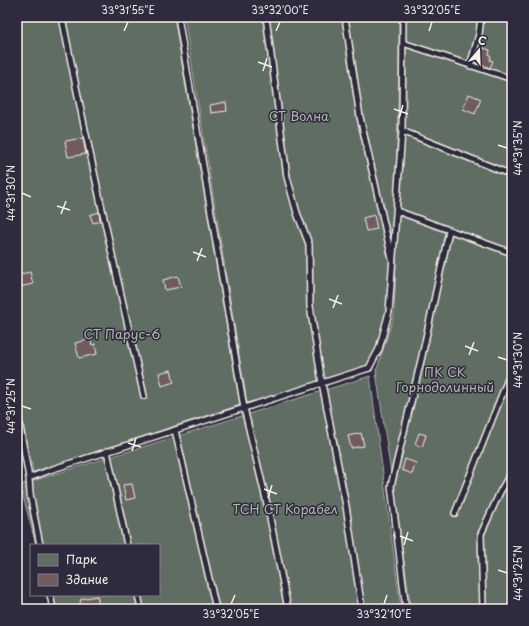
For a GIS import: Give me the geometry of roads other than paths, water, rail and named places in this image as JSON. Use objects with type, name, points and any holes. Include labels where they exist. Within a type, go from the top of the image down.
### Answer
[{"type":"lane","points":[[62,17],[82,120],[144,396]]},
{"type":"lane","points":[[178,17],[244,408],[268,508],[288,609]]},
{"type":"lane","points":[[266,17],[287,177],[297,213],[310,244],[310,306],[322,383],[346,506],[362,609]]},
{"type":"lane","points":[[345,17],[360,117],[393,264]]},
{"type":"lane","points":[[29,478],[107,451],[369,368],[379,349],[389,312],[402,131],[403,17]]},
{"type":"lane","points":[[470,66],[479,34],[481,17]]},
{"type":"lane","points":[[403,43],[512,79]]},
{"type":"lane","points":[[402,131],[512,175]]},
{"type":"lane","points":[[397,212],[512,253]]},
{"type":"lane","points":[[406,609],[391,486],[422,356],[449,230]]},
{"type":"lane","points":[[455,513],[512,369]]},
{"type":"lane","points":[[17,410],[29,478],[30,494],[40,544]]},
{"type":"lane","points":[[176,430],[216,609]]},
{"type":"lane","points":[[107,451],[127,544]]},
{"type":"lane","points":[[483,609],[481,534],[500,492],[512,471]]},
{"type":"lane","points":[[50,596],[53,609]]},
{"type":"lane","points":[[138,596],[141,609]]},
{"type":"park label","name":"СТ Волна","points":[[299,115]]},
{"type":"park label","name":"СТ Парус-6","points":[[122,333]]},
{"type":"park label","name":"ПК СК Горнодолинный","points":[[445,378]]},
{"type":"park label","name":"ТСН СТ Корабел","points":[[285,508]]}]
